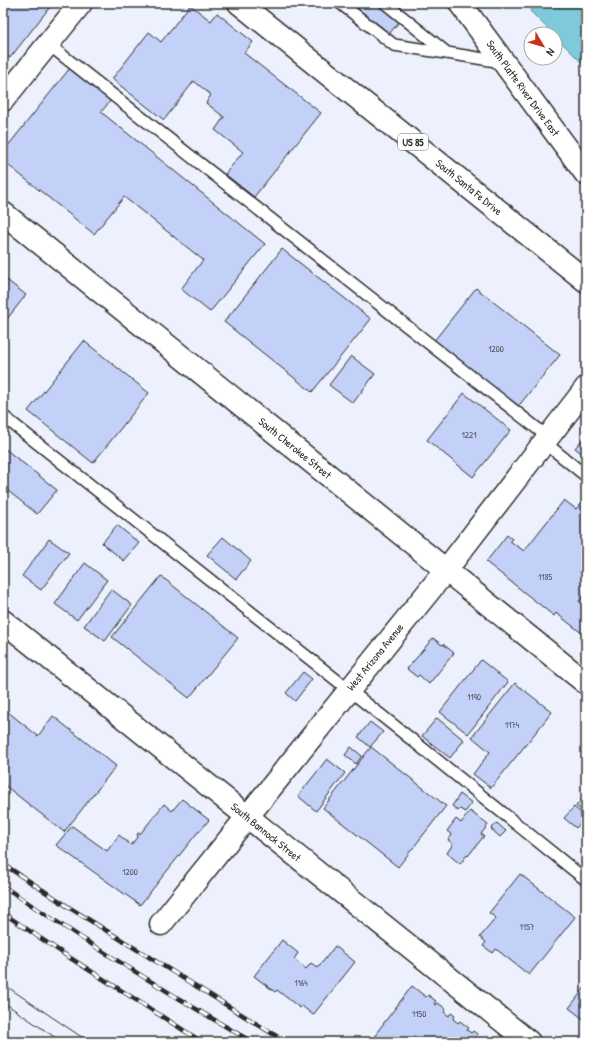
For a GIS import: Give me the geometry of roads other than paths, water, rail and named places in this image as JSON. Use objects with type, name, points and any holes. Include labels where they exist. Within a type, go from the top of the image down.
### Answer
[{"type":"main road","points":[[5,94],[81,3]]},
{"type":"main road","name":"South Santa Fe Drive","points":[[239,3],[586,281]]},
{"type":"main road","name":"South Platte River Drive East","points":[[460,3],[586,174]]},
{"type":"main road","name":"South Cherokee Street","points":[[3,213],[586,683]]},
{"type":"main road","name":"West Arizona Avenue","points":[[161,924],[446,570],[586,388]]},
{"type":"main road","name":"South Bannock Street","points":[[3,621],[529,1042]]},
{"type":"lane","points":[[340,3],[394,45],[503,62]]},
{"type":"lane","points":[[385,3],[447,54]]},
{"type":"lane","points":[[48,44],[546,440],[586,476]]},
{"type":"lane","points":[[3,416],[586,880]]},
{"type":"water","points":[[532,3],[586,3],[586,67],[563,44],[563,26],[545,26],[530,11]]},
{"type":"tram line","points":[[3,984],[89,1042]]},
{"type":"tram line","points":[[3,1002],[62,1042]]},
{"type":"railway","points":[[3,864],[70,908],[286,1042]]},
{"type":"railway","points":[[3,886],[126,966],[252,1042]]},
{"type":"railway","points":[[3,913],[64,954],[202,1042]]}]
